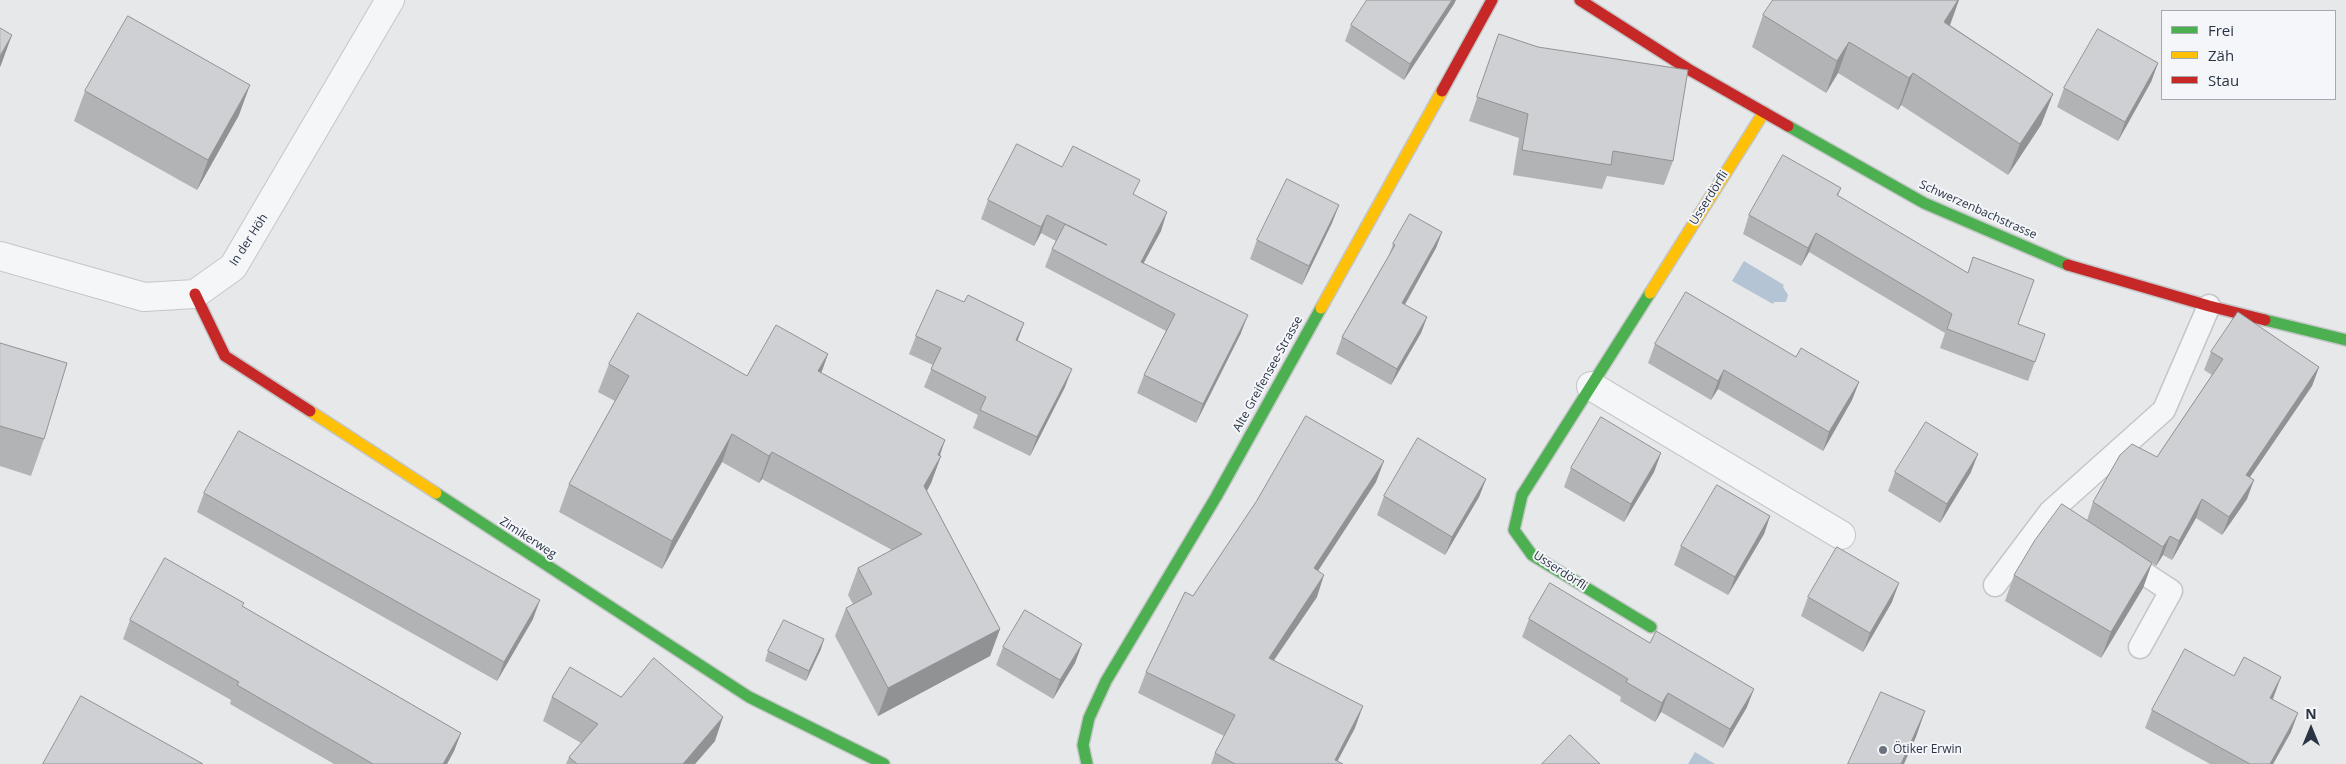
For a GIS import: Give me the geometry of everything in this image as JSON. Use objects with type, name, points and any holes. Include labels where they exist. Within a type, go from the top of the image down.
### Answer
[{"type":"street","name":"In der Höh","points":[[195,294],[233,267],[349,73],[390,0]]},
{"type":"street","name":"Alte Greifensee-Strasse","points":[[1087,764],[1083,745],[1087,727],[1106,681],[1216,497],[1492,0]]},
{"type":"street","name":"Schwerzenbachstrasse","points":[[1580,0],[1688,69],[1933,207],[2063,263],[2210,306],[2346,340]]},
{"type":"street","name":"Usserdörfli","points":[[1651,627],[1532,555],[1514,530],[1522,495],[1764,112]]},
{"type":"street","points":[[0,256],[144,297],[195,294]]},
{"type":"street","name":"Zimikerweg","points":[[195,294],[225,356],[749,697],[884,764]]},
{"type":"street","points":[[1591,386],[1842,536]]},
{"type":"lane","points":[[1995,585],[2164,410],[2210,306]]},
{"type":"lane","points":[[2107,549],[2171,591],[2140,647]]},
{"type":"water","points":[[1744,261],[1784,285],[1783,287],[1788,295],[1786,302],[1774,302],[1773,304],[1732,281]]},
{"type":"water","points":[[1695,752],[1715,764],[1688,764]]},
{"type":"building","points":[[1367,0],[1452,0],[1410,64],[1351,25]]},
{"type":"building","points":[[1773,0],[1958,0],[1944,22],[2053,94],[2020,144],[1913,73],[1909,78],[1849,42],[1837,61],[1763,15]]},
{"type":"building","points":[[128,16],[250,85],[208,160],[85,91]]},
{"type":"building","points":[[0,28],[12,35],[0,56]]},
{"type":"building","points":[[2098,29],[2158,63],[2125,122],[2064,88]]},
{"type":"building","points":[[1499,34],[1538,47],[1688,70],[1673,161],[1613,151],[1611,165],[1522,150],[1528,114],[1477,97]]},
{"type":"building","points":[[1017,144],[1062,167],[1073,146],[1140,180],[1133,194],[1167,212],[1141,262],[1248,315],[1203,404],[1144,375],[1175,314],[1052,249],[1065,224],[1047,215],[1041,227],[988,200]]},
{"type":"building","points":[[1783,155],[1841,188],[1837,195],[1968,273],[1973,257],[2034,280],[2018,324],[2045,334],[2035,362],[1947,329],[1952,314],[1816,233],[1808,248],[1749,215]]},
{"type":"building","points":[[1287,179],[1339,205],[1309,266],[1257,240]]},
{"type":"building","points":[[1410,214],[1442,232],[1402,303],[1427,317],[1397,369],[1342,337],[1395,245],[1393,244]]},
{"type":"building","points":[[937,290],[964,302],[968,295],[1024,323],[1016,340],[1072,369],[1037,437],[980,410],[986,397],[931,369],[941,348],[916,336]]},
{"type":"building","points":[[1686,292],[1796,357],[1801,348],[1859,382],[1829,432],[1724,370],[1718,381],[1655,344]]},
{"type":"building","points":[[2238,312],[2319,367],[2246,475],[2254,480],[2229,517],[2202,499],[2179,541],[2170,536],[2163,547],[2093,502],[2120,455],[2132,444],[2157,457],[2223,359],[2211,352]]},
{"type":"building","points":[[638,313],[747,376],[776,325],[828,354],[818,371],[945,440],[938,455],[941,456],[924,486],[1000,629],[888,688],[846,608],[872,594],[858,568],[922,534],[772,452],[769,456],[732,434],[672,541],[569,484],[629,376],[609,364]]},
{"type":"building","points":[[0,343],[67,363],[44,439],[0,426]]},
{"type":"building","points":[[1306,416],[1384,461],[1314,568],[1324,575],[1269,658],[1363,706],[1335,760],[1343,764],[1235,764],[1215,753],[1235,715],[1146,672],[1185,592],[1193,596],[1256,502]]},
{"type":"building","points":[[1601,417],[1661,453],[1631,504],[1571,468]]},
{"type":"building","points":[[1926,422],[1978,454],[1947,504],[1895,472]]},
{"type":"building","points":[[239,431],[540,600],[504,662],[204,493]]},
{"type":"building","points":[[1418,438],[1486,479],[1452,537],[1384,496]]},
{"type":"building","points":[[1717,485],[1770,516],[1735,577],[1681,546]]},
{"type":"building","points":[[2062,504],[2152,563],[2111,632],[2014,575],[2035,540]]},
{"type":"building","points":[[1837,547],[1899,583],[1870,633],[1808,597]]},
{"type":"building","points":[[165,558],[244,603],[242,606],[461,733],[443,764],[373,764],[237,685],[239,682],[130,620]]},
{"type":"building","points":[[1550,583],[1650,643],[1656,631],[1754,689],[1730,729],[1668,693],[1662,703],[1626,682],[1628,679],[1529,619]]},
{"type":"building","points":[[1025,610],[1082,644],[1060,680],[1003,647]]},
{"type":"building","points":[[784,620],[824,639],[809,671],[768,651]]},
{"type":"building","points":[[2185,649],[2234,676],[2244,657],[2281,677],[2270,698],[2298,713],[2270,764],[2250,764],[2152,710]]},
{"type":"building","points":[[654,658],[723,717],[683,764],[577,764],[569,757],[598,724],[552,697],[570,667],[621,697]]},
{"type":"building","points":[[1881,692],[1925,711],[1901,764],[1848,764]]},
{"type":"building","points":[[81,696],[203,764],[43,764]]},
{"type":"building","points":[[1570,735],[1600,764],[1542,764]]},
{"type":"traffic: fast","points":[[1788,126],[1924,203],[2068,265]]},
{"type":"traffic: fast","points":[[1650,293],[1522,495],[1514,530],[1532,555],[1651,627]]},
{"type":"traffic: fast","points":[[1087,764],[1083,745],[1089,718],[1106,681],[1216,497],[1321,308]]},
{"type":"traffic: fast","points":[[2265,320],[2346,340]]},
{"type":"traffic: fast","points":[[436,493],[749,697],[884,764]]},
{"type":"traffic: slow","points":[[1321,308],[1442,91]]},
{"type":"traffic: slow","points":[[1650,293],[1764,112]]},
{"type":"traffic: slow","points":[[310,411],[436,493]]},
{"type":"traffic: jam","points":[[1442,91],[1492,0]]},
{"type":"traffic: jam","points":[[1580,0],[1688,69],[1788,126]]},
{"type":"traffic: jam","points":[[2068,265],[2209,306],[2265,320]]},
{"type":"traffic: jam","points":[[195,294],[225,356],[310,411]]},
{"type":"place","name":"Ötiker Erwin","points":[[1883,750]]}]
